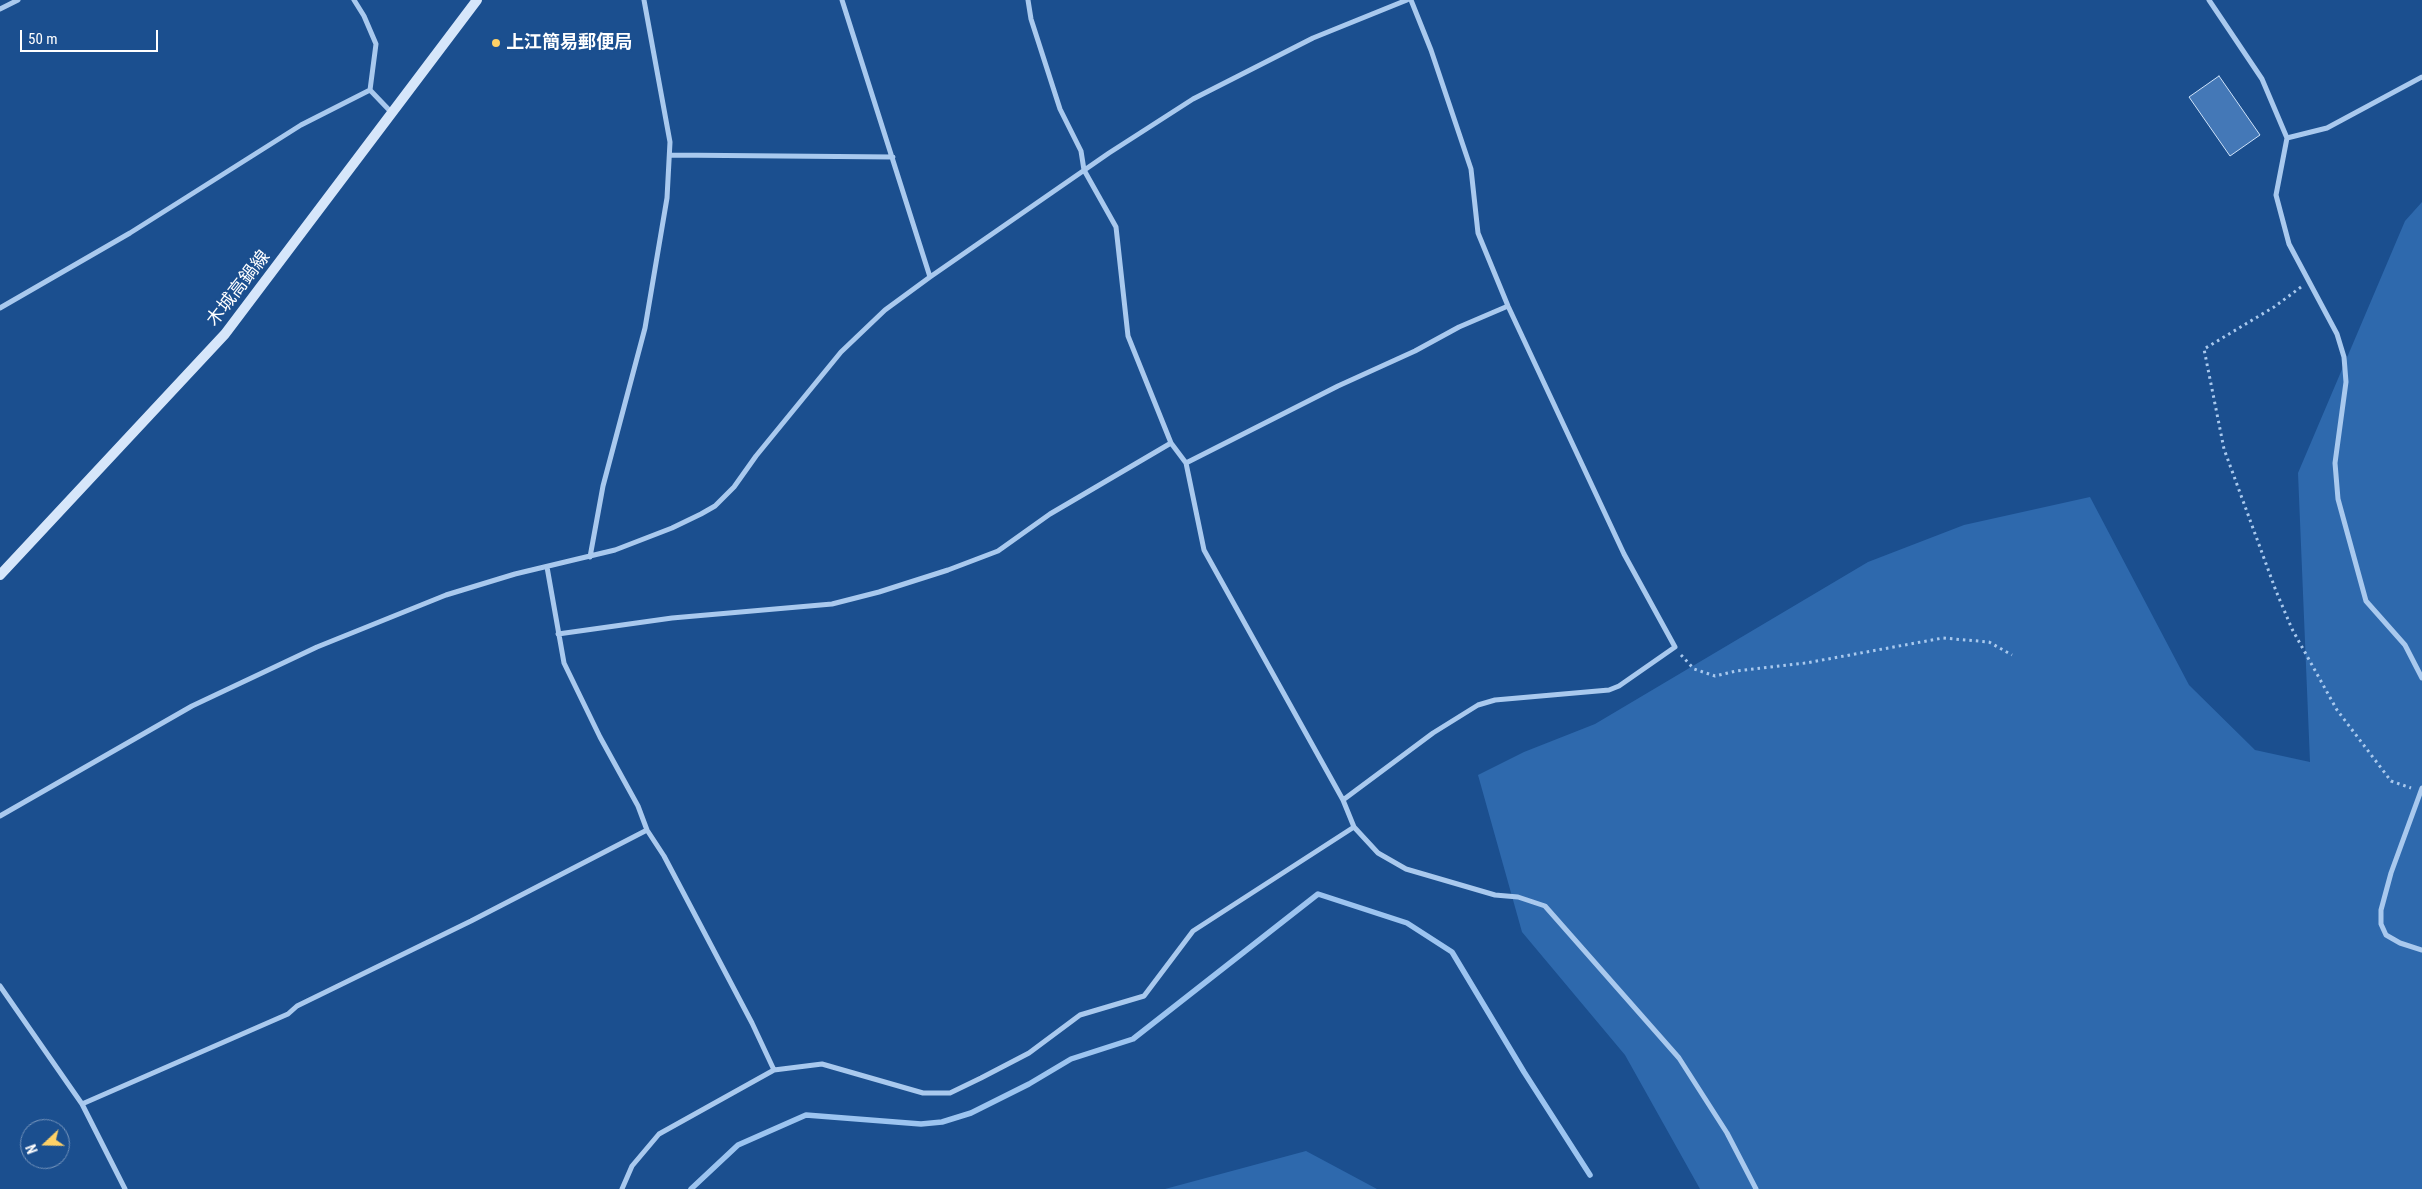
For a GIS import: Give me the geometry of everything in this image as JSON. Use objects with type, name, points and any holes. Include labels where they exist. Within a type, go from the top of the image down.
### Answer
[{"type":"main road","name":"木城高鍋線","points":[[0,575],[225,334],[477,0]]},
{"type":"street","points":[[0,9],[18,0]]},
{"type":"street","points":[[354,0],[364,16],[376,44],[370,90]]},
{"type":"street","points":[[590,557],[603,486],[645,328],[667,198],[670,142],[644,0]]},
{"type":"street","points":[[842,0],[930,277]]},
{"type":"street","points":[[1028,0],[1031,19],[1060,109],[1080,151],[1084,170],[1116,227],[1128,336],[1171,442],[1186,463],[1204,550],[1343,800],[1354,827],[1378,853],[1406,869],[1495,895],[1518,897],[1545,906],[1679,1058],[1727,1133],[1756,1189]]},
{"type":"street","points":[[0,816],[192,706],[317,647],[446,595],[615,550],[672,528],[714,506],[734,487],[840,352],[885,310],[930,277],[1084,170],[1193,99],[1314,38],[1409,0],[1431,50],[1471,169],[1478,233],[1508,306],[1624,554],[1675,647],[1619,686],[1609,690],[1495,700],[1478,705],[1432,733],[1343,800]]},
{"type":"street","points":[[2209,0],[2262,79],[2287,138],[2276,195],[2289,244],[2337,334],[2344,357],[2346,382],[2335,463],[2338,499],[2366,601],[2405,645],[2422,678]]},
{"type":"street","points":[[2287,138],[2327,128],[2422,77]]},
{"type":"street","points":[[370,90],[392,113]]},
{"type":"street","points":[[0,308],[130,233],[301,125],[370,90]]},
{"type":"street","points":[[670,154],[893,157]]},
{"type":"street","points":[[1186,463],[1338,386],[1415,351],[1459,326],[1508,306]]},
{"type":"street","points":[[558,634],[672,618],[832,604],[879,592],[998,551],[1050,514],[1171,442]]},
{"type":"street","points":[[547,567],[564,663],[600,737],[638,806],[647,830],[664,856],[752,1023],[774,1070]]},
{"type":"street","points":[[2421,790],[2391,873],[2381,910],[2381,924],[2386,935],[2400,943],[2422,950]]},
{"type":"street","points":[[622,1189],[632,1166],[659,1134],[774,1070],[822,1064],[923,1093],[950,1093],[1029,1053],[1080,1015],[1144,996],[1193,931],[1354,827]]},
{"type":"street","points":[[82,1104],[288,1014],[298,1006],[472,921],[647,830]]},
{"type":"street","points":[[0,986],[82,1104],[125,1189]]},
{"type":"path","points":[[2309,280],[2274,308],[2204,349],[2224,449],[2276,591],[2292,629],[2337,710],[2391,781],[2421,790]]},
{"type":"path","points":[[1675,647],[1694,669],[1715,676],[1736,671],[1806,663],[1943,638],[1989,642],[2012,655]]},
{"type":"shaded area","points":[[2422,202],[2422,1189],[1700,1189],[1625,1055],[1522,932],[1478,775],[1524,752],[1595,724],[1868,562],[1964,525],[2090,497],[2189,685],[2255,750],[2310,762],[2298,473],[2405,221]]},
{"type":"shaded area","points":[[1306,1151],[1377,1189],[1165,1189]]},
{"type":"building","points":[[2219,76],[2260,135],[2230,156],[2189,97]]},
{"type":"waterway","points":[[691,1189],[738,1145],[806,1115],[921,1124],[942,1122],[971,1113],[1029,1084],[1071,1059],[1133,1039],[1318,894],[1407,923],[1452,952],[1524,1072],[1590,1175]]},
{"type":"place","name":"上江簡易郵便局","points":[[496,43]]}]
